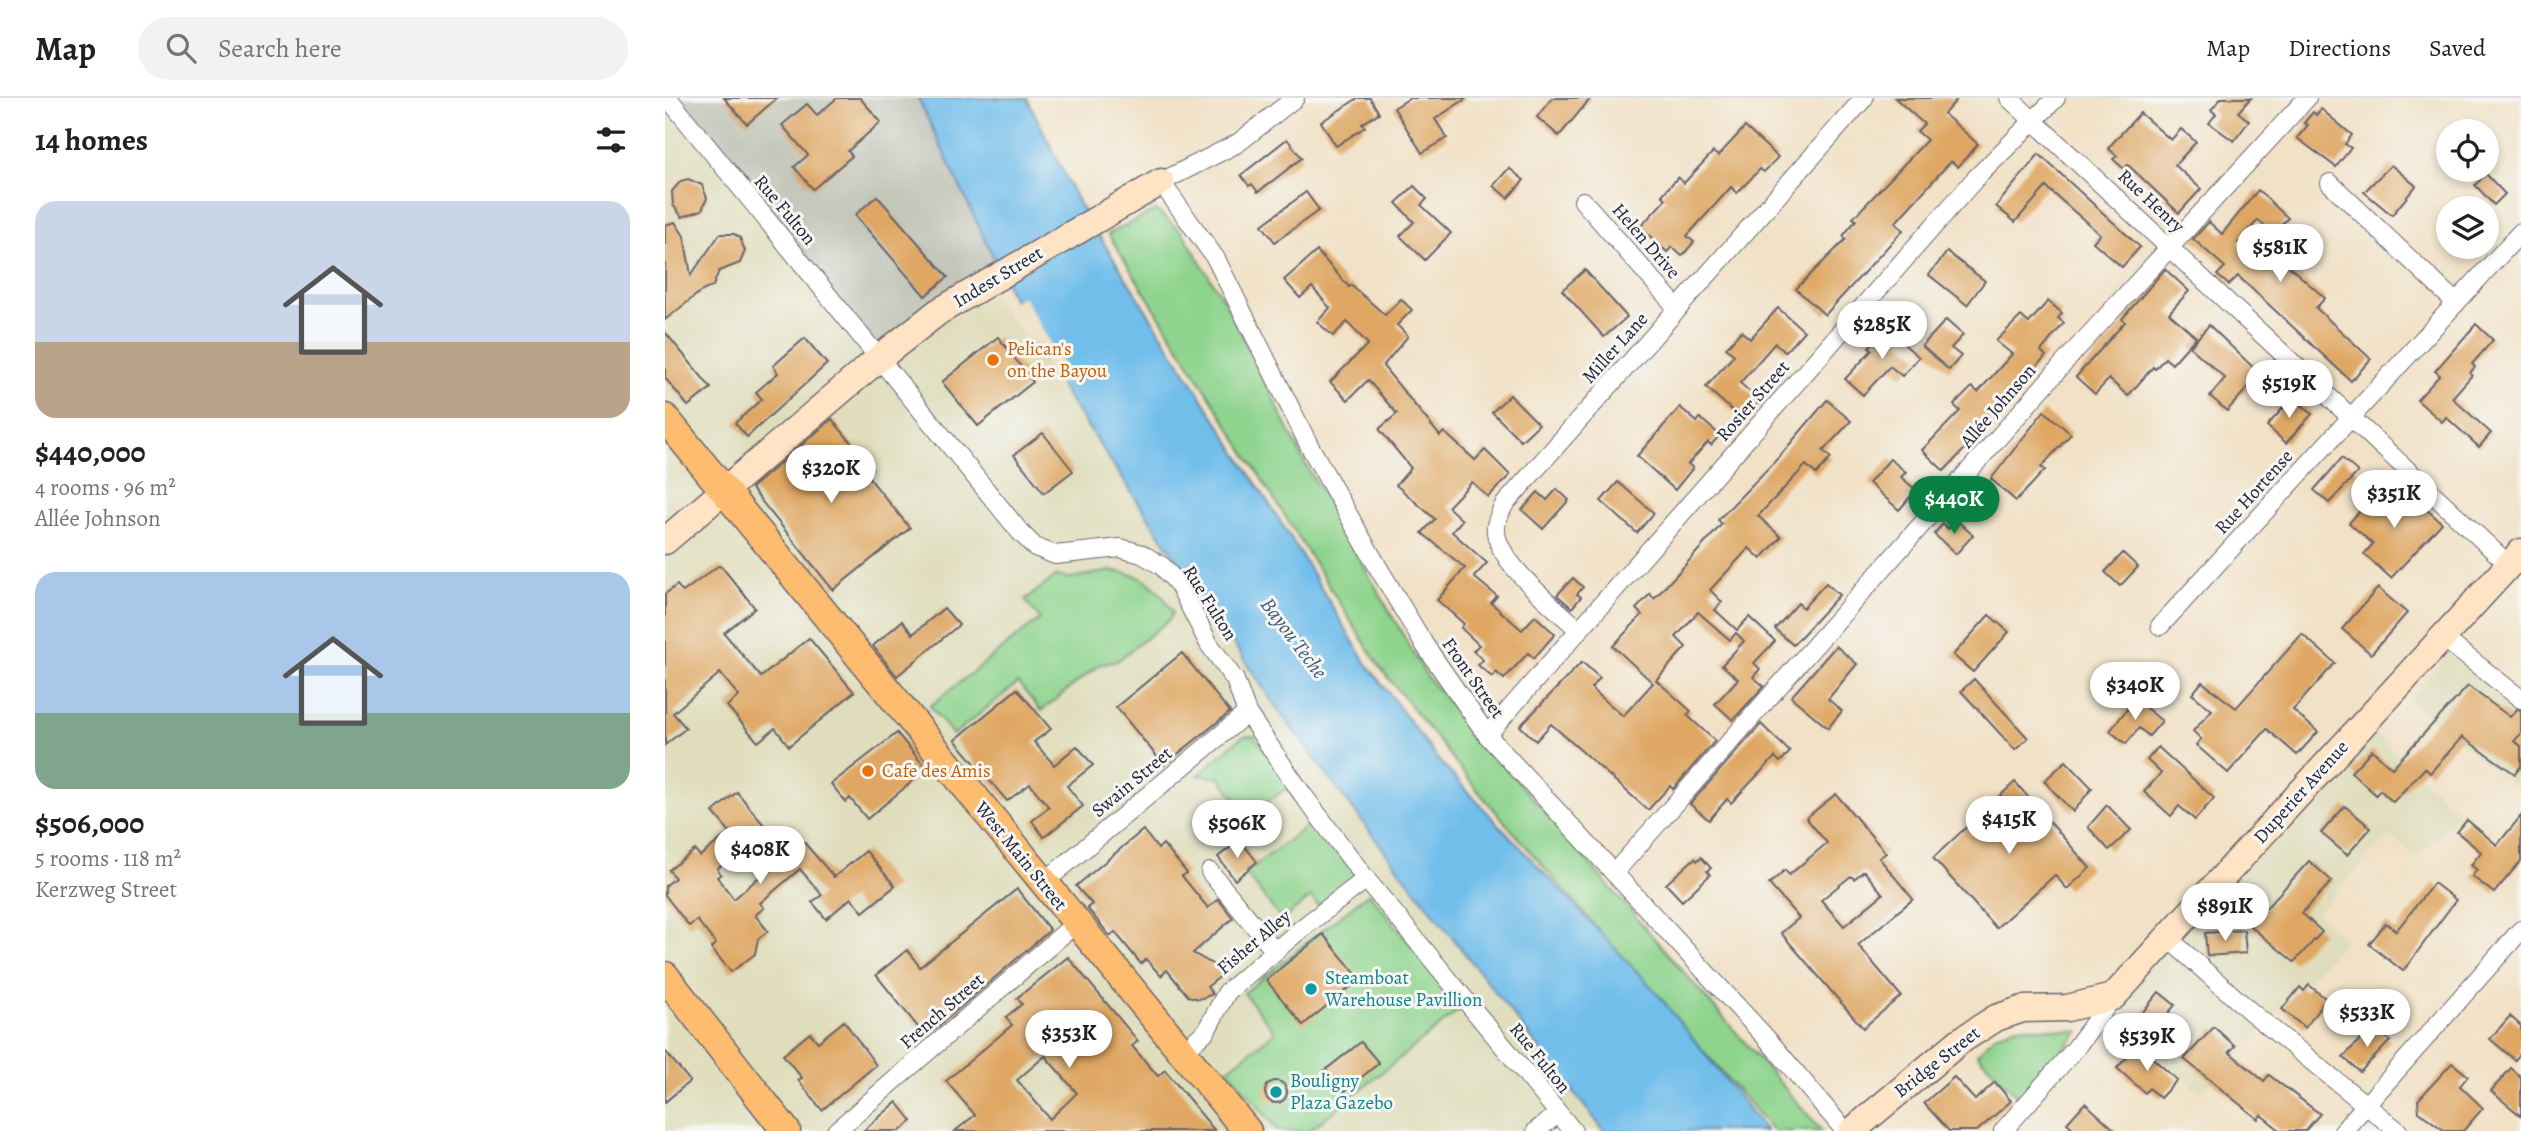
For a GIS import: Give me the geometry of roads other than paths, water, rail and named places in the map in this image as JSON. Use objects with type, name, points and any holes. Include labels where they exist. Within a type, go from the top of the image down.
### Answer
[{"type":"main road","name":"Indest Street","points":[[665,541],[938,312],[1161,182]]},
{"type":"main road","name":"West Main Street","points":[[665,418],[1247,1131]]},
{"type":"main road","name":"Duperier Avenue","points":[[2113,997],[2169,939],[2515,558]]},
{"type":"main road","points":[[665,976],[786,1131]]},
{"type":"main road","name":"Bridge Street","points":[[1852,1131],[1960,1041],[1996,1018],[2023,1009],[2067,1008],[2113,997]]},
{"type":"street","name":"Rue Fulton","points":[[668,98],[1020,533],[1035,547],[1055,555],[1120,548],[1142,554],[1162,566],[1179,585],[1209,644],[1235,680],[1247,713],[1366,880],[1573,1131]]},
{"type":"street","name":"Indest Street","points":[[1161,182],[1238,143],[1296,98]]},
{"type":"street","name":"Miller Lane","points":[[1579,631],[1513,567],[1500,548],[1496,527],[1504,505],[1864,98]]},
{"type":"street","name":"Rue Henry","points":[[2009,98],[2351,417],[2515,558]]},
{"type":"street","name":"Rosier Street","points":[[1486,735],[1975,179],[2056,98]]},
{"type":"street","name":"Allée Johnson","points":[[1614,873],[2170,248],[2307,98]]},
{"type":"street","name":"Front Street","points":[[1161,182],[1216,259],[1310,447],[1379,569],[1424,644],[1486,735],[1769,1041],[1845,1131]]},
{"type":"street","points":[[2330,183],[2456,303]]},
{"type":"street","name":"Helen Drive","points":[[1583,201],[1678,309]]},
{"type":"street","name":"Rue Hortense","points":[[2160,626],[2521,232]]},
{"type":"street","points":[[2442,637],[2521,699]]},
{"type":"street","name":"Swain Street","points":[[1043,883],[1247,713]]},
{"type":"street","points":[[1210,872],[1275,951]]},
{"type":"street","name":"Fisher Alley","points":[[1184,1051],[1206,1031],[1227,992],[1366,880]]},
{"type":"street","name":"French Street","points":[[836,1131],[1076,923]]},
{"type":"street","points":[[2343,1131],[2521,930]]},
{"type":"street","points":[[2169,939],[2251,1012],[2398,1131]]},
{"type":"street","name":"Duperier Avenue","points":[[2003,1131],[2075,1049],[2113,997]]},
{"type":"street","points":[[1536,1131],[1558,1114]]},
{"type":"water","name":"Bayou Teche","points":[[918,98],[1027,98],[1079,204],[1294,543],[1364,660],[1441,763],[1656,992],[1766,1131],[1604,1131],[1278,710],[1040,356]]},
{"type":"place","name":"Pelican's on the Bayou","points":[[993,360]]},
{"type":"place","name":"Cafe des Amis","points":[[868,771]]},
{"type":"place","name":"Steamboat Warehouse Pavillion","points":[[1311,989]]},
{"type":"place","name":"Bouligny Plaza Gazebo","points":[[1276,1092]]}]
